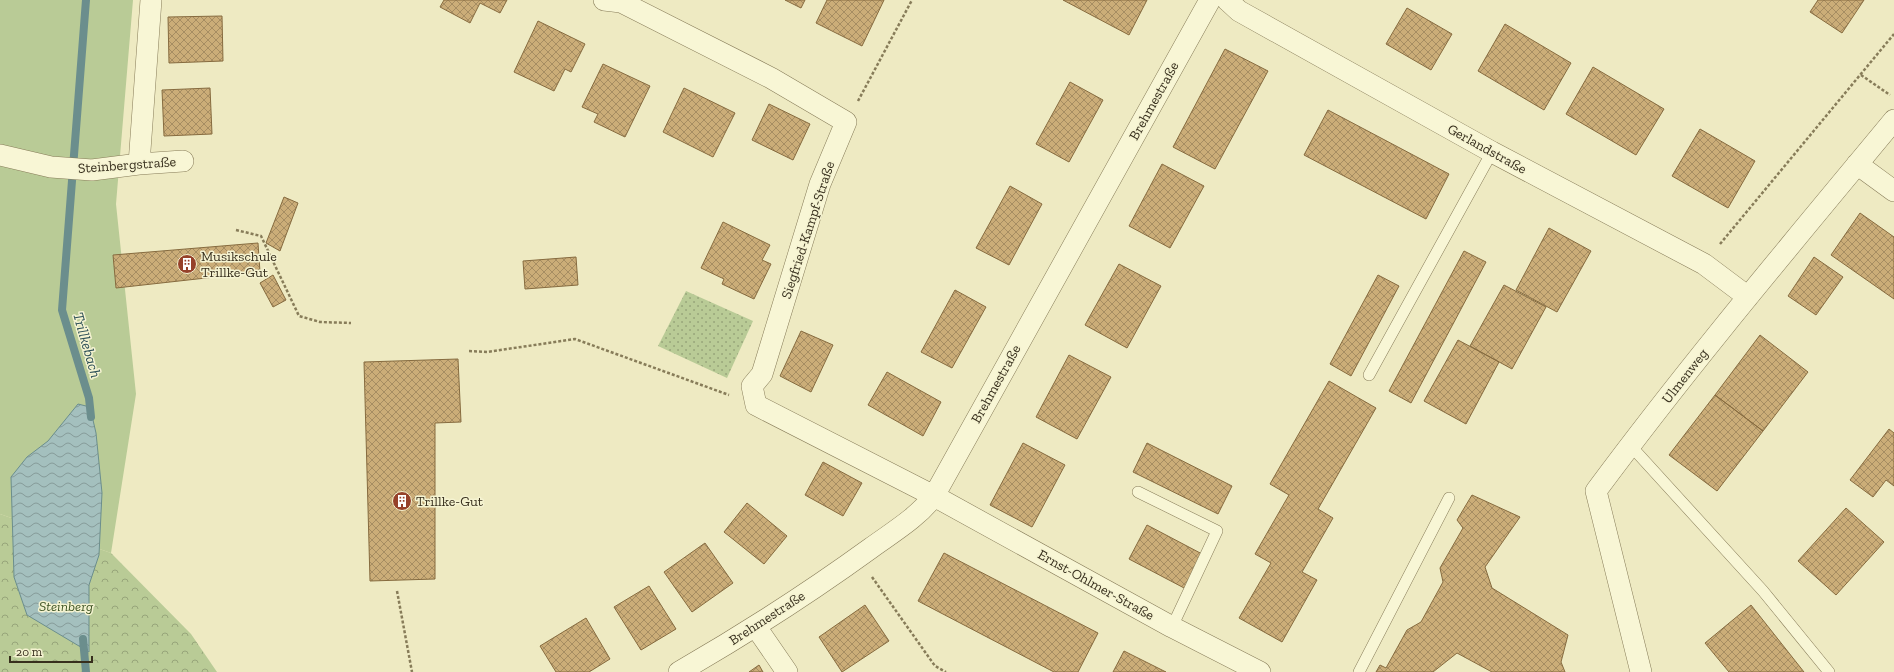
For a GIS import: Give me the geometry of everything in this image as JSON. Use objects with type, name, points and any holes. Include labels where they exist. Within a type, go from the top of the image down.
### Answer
[{"type":"street","points":[[139,164],[151,0]]},
{"type":"street","points":[[604,0],[621,2],[771,78],[846,122]]},
{"type":"street","name":"Brehmestraße","points":[[679,672],[756,627],[924,510],[934,496],[1210,0]]},
{"type":"street","name":"Gerlandstraße","points":[[1227,0],[1239,11],[1492,152],[1704,264],[1748,297]]},
{"type":"street","name":"Ulmenweg","points":[[1640,672],[1596,492],[1630,445],[1748,297],[1894,120]]},
{"type":"street","name":"Siegfried-Kampf-Straße","points":[[756,405],[752,386],[762,374],[820,184],[846,122]]},
{"type":"street","name":"Steinbergstraße","points":[[0,155],[51,167],[92,170],[139,164],[183,161]]},
{"type":"street","points":[[1857,164],[1894,191]]},
{"type":"street","points":[[756,405],[934,496]]},
{"type":"street","name":"Ernst-Ohlmer-Straße","points":[[934,496],[1172,627],[1260,672]]},
{"type":"street","points":[[756,627],[787,672]]},
{"type":"lane","points":[[1369,375],[1492,152]]},
{"type":"lane","points":[[1630,445],[1763,591],[1829,672]]},
{"type":"lane","points":[[1138,492],[1217,531],[1172,627]]},
{"type":"lane","points":[[1359,672],[1449,498]]},
{"type":"path","points":[[846,122],[912,0]]},
{"type":"path","points":[[1704,264],[1862,75],[1894,34]]},
{"type":"path","points":[[1862,75],[1883,90]]},
{"type":"path","points":[[236,230],[261,236],[299,316],[320,322],[351,323]]},
{"type":"path","points":[[469,351],[487,352],[575,338],[756,405]]},
{"type":"path","points":[[858,557],[935,666],[946,672]]},
{"type":"path","points":[[397,591],[412,672]]},
{"type":"green space","points":[[0,0],[133,0],[116,204],[136,394],[111,553],[0,514]]},
{"type":"green space","points":[[686,291],[753,321],[727,378],[658,346]]},
{"type":"green space","name":"Steinberg","points":[[0,514],[111,553],[191,634],[217,672],[0,672]]},
{"type":"water","points":[[78,404],[90,407],[96,433],[102,493],[99,555],[89,585],[89,652],[27,615],[14,577],[11,477],[27,457],[48,441]]},
{"type":"building","points":[[444,0],[507,0],[500,13],[480,3],[470,23],[440,7]]},
{"type":"building","points":[[785,0],[805,0],[801,8]]},
{"type":"building","points":[[827,0],[884,0],[862,46],[816,23]]},
{"type":"building","points":[[1063,0],[1147,0],[1129,35]]},
{"type":"building","points":[[1818,0],[1864,0],[1842,33],[1810,12]]},
{"type":"building","points":[[1407,8],[1452,34],[1431,70],[1386,44]]},
{"type":"building","points":[[222,16],[223,61],[169,63],[168,17]]},
{"type":"building","points":[[538,21],[585,44],[571,72],[565,69],[554,91],[514,72]]},
{"type":"building","points":[[1505,24],[1571,63],[1544,110],[1478,71]]},
{"type":"building","points":[[1225,49],[1268,71],[1215,169],[1173,147]]},
{"type":"building","points":[[603,64],[650,86],[625,137],[594,122],[598,114],[582,107]]},
{"type":"building","points":[[1593,67],[1664,109],[1636,155],[1566,114]]},
{"type":"building","points":[[1070,82],[1103,100],[1069,162],[1036,144]]},
{"type":"building","points":[[210,88],[212,134],[164,136],[162,90]]},
{"type":"building","points":[[684,88],[735,113],[713,157],[663,132]]},
{"type":"building","points":[[769,104],[810,124],[793,160],[752,140]]},
{"type":"building","points":[[1328,110],[1449,174],[1426,219],[1304,155]]},
{"type":"building","points":[[1700,129],[1755,161],[1728,208],[1672,176]]},
{"type":"building","points":[[1162,164],[1204,186],[1170,248],[1129,226]]},
{"type":"building","points":[[1010,186],[1042,204],[1009,265],[976,248]]},
{"type":"building","points":[[284,197],[298,203],[280,251],[266,243]]},
{"type":"building","points":[[1860,213],[1894,237],[1894,299],[1831,255]]},
{"type":"building","points":[[723,222],[770,245],[762,260],[771,264],[754,299],[722,284],[724,279],[701,268]]},
{"type":"building","points":[[1549,228],[1591,251],[1557,312],[1516,290]]},
{"type":"building","name":"Musikschule Trillke-Gut","points":[[258,243],[260,272],[116,288],[113,255]]},
{"type":"building","points":[[1464,251],[1486,262],[1411,403],[1389,391]]},
{"type":"building","points":[[576,257],[578,285],[525,289],[523,261]]},
{"type":"building","points":[[1814,257],[1843,277],[1816,315],[1788,296]]},
{"type":"building","points":[[1119,264],[1161,286],[1127,348],[1085,325]]},
{"type":"building","points":[[273,275],[286,300],[273,307],[260,283]]},
{"type":"building","points":[[1378,275],[1399,286],[1351,376],[1330,364]]},
{"type":"building","points":[[1504,285],[1546,307],[1512,369],[1470,346]]},
{"type":"building","points":[[955,290],[986,307],[952,368],[921,352]]},
{"type":"building","points":[[801,331],[833,345],[811,392],[780,376]]},
{"type":"building","points":[[1760,335],[1808,372],[1763,431],[1715,395]]},
{"type":"building","points":[[1458,340],[1499,362],[1466,424],[1424,401]]},
{"type":"building","points":[[1069,355],[1111,377],[1077,439],[1036,417]]},
{"type":"building","name":"Trillke-Gut","points":[[458,359],[461,422],[435,423],[435,579],[370,581],[364,362]]},
{"type":"building","points":[[887,372],[941,402],[923,436],[868,405]]},
{"type":"building","points":[[1329,381],[1376,408],[1318,509],[1333,518],[1302,572],[1317,580],[1282,642],[1239,618],[1271,563],[1255,554],[1289,495],[1270,484]]},
{"type":"building","points":[[1715,395],[1763,431],[1717,491],[1669,455]]},
{"type":"building","points":[[1889,429],[1894,433],[1894,486],[1886,480],[1873,497],[1850,480]]},
{"type":"building","points":[[1023,443],[1065,465],[1032,527],[990,505]]},
{"type":"building","points":[[1147,443],[1232,486],[1218,514],[1133,472]]},
{"type":"building","points":[[823,462],[862,483],[843,516],[805,495]]},
{"type":"building","points":[[1472,495],[1520,517],[1485,567],[1492,588],[1568,635],[1561,662],[1565,672],[1492,672],[1457,653],[1433,672],[1376,672],[1380,665],[1386,668],[1407,630],[1421,622],[1443,582],[1440,568],[1463,528],[1457,520]]},
{"type":"building","points":[[747,503],[787,536],[764,564],[724,532]]},
{"type":"building","points":[[1846,508],[1884,542],[1836,595],[1798,561]]},
{"type":"building","points":[[1147,525],[1204,555],[1186,589],[1129,559]]},
{"type":"building","points":[[705,543],[733,583],[692,612],[664,572]]},
{"type":"building","points":[[944,553],[1098,633],[1078,672],[1054,672],[918,601]]},
{"type":"building","points":[[649,586],[676,629],[641,650],[614,607]]},
{"type":"building","points":[[865,605],[889,641],[842,672],[819,637]]},
{"type":"building","points":[[1751,605],[1804,672],[1729,672],[1705,643]]},
{"type":"building","points":[[586,618],[610,659],[589,672],[556,672],[540,646]]},
{"type":"building","points":[[1124,651],[1166,672],[1113,672]]},
{"type":"building","points":[[759,665],[763,672],[749,672]]},
{"type":"waterway","name":"Trillkebach","points":[[86,0],[62,310],[89,398],[91,417]]},
{"type":"waterway","name":"Trillkebach","points":[[83,639],[86,672]]},
{"type":"place","name":"Musikschule Trillke-Gut","points":[[187,264]]},
{"type":"place","name":"Trillke-Gut","points":[[402,501]]}]
